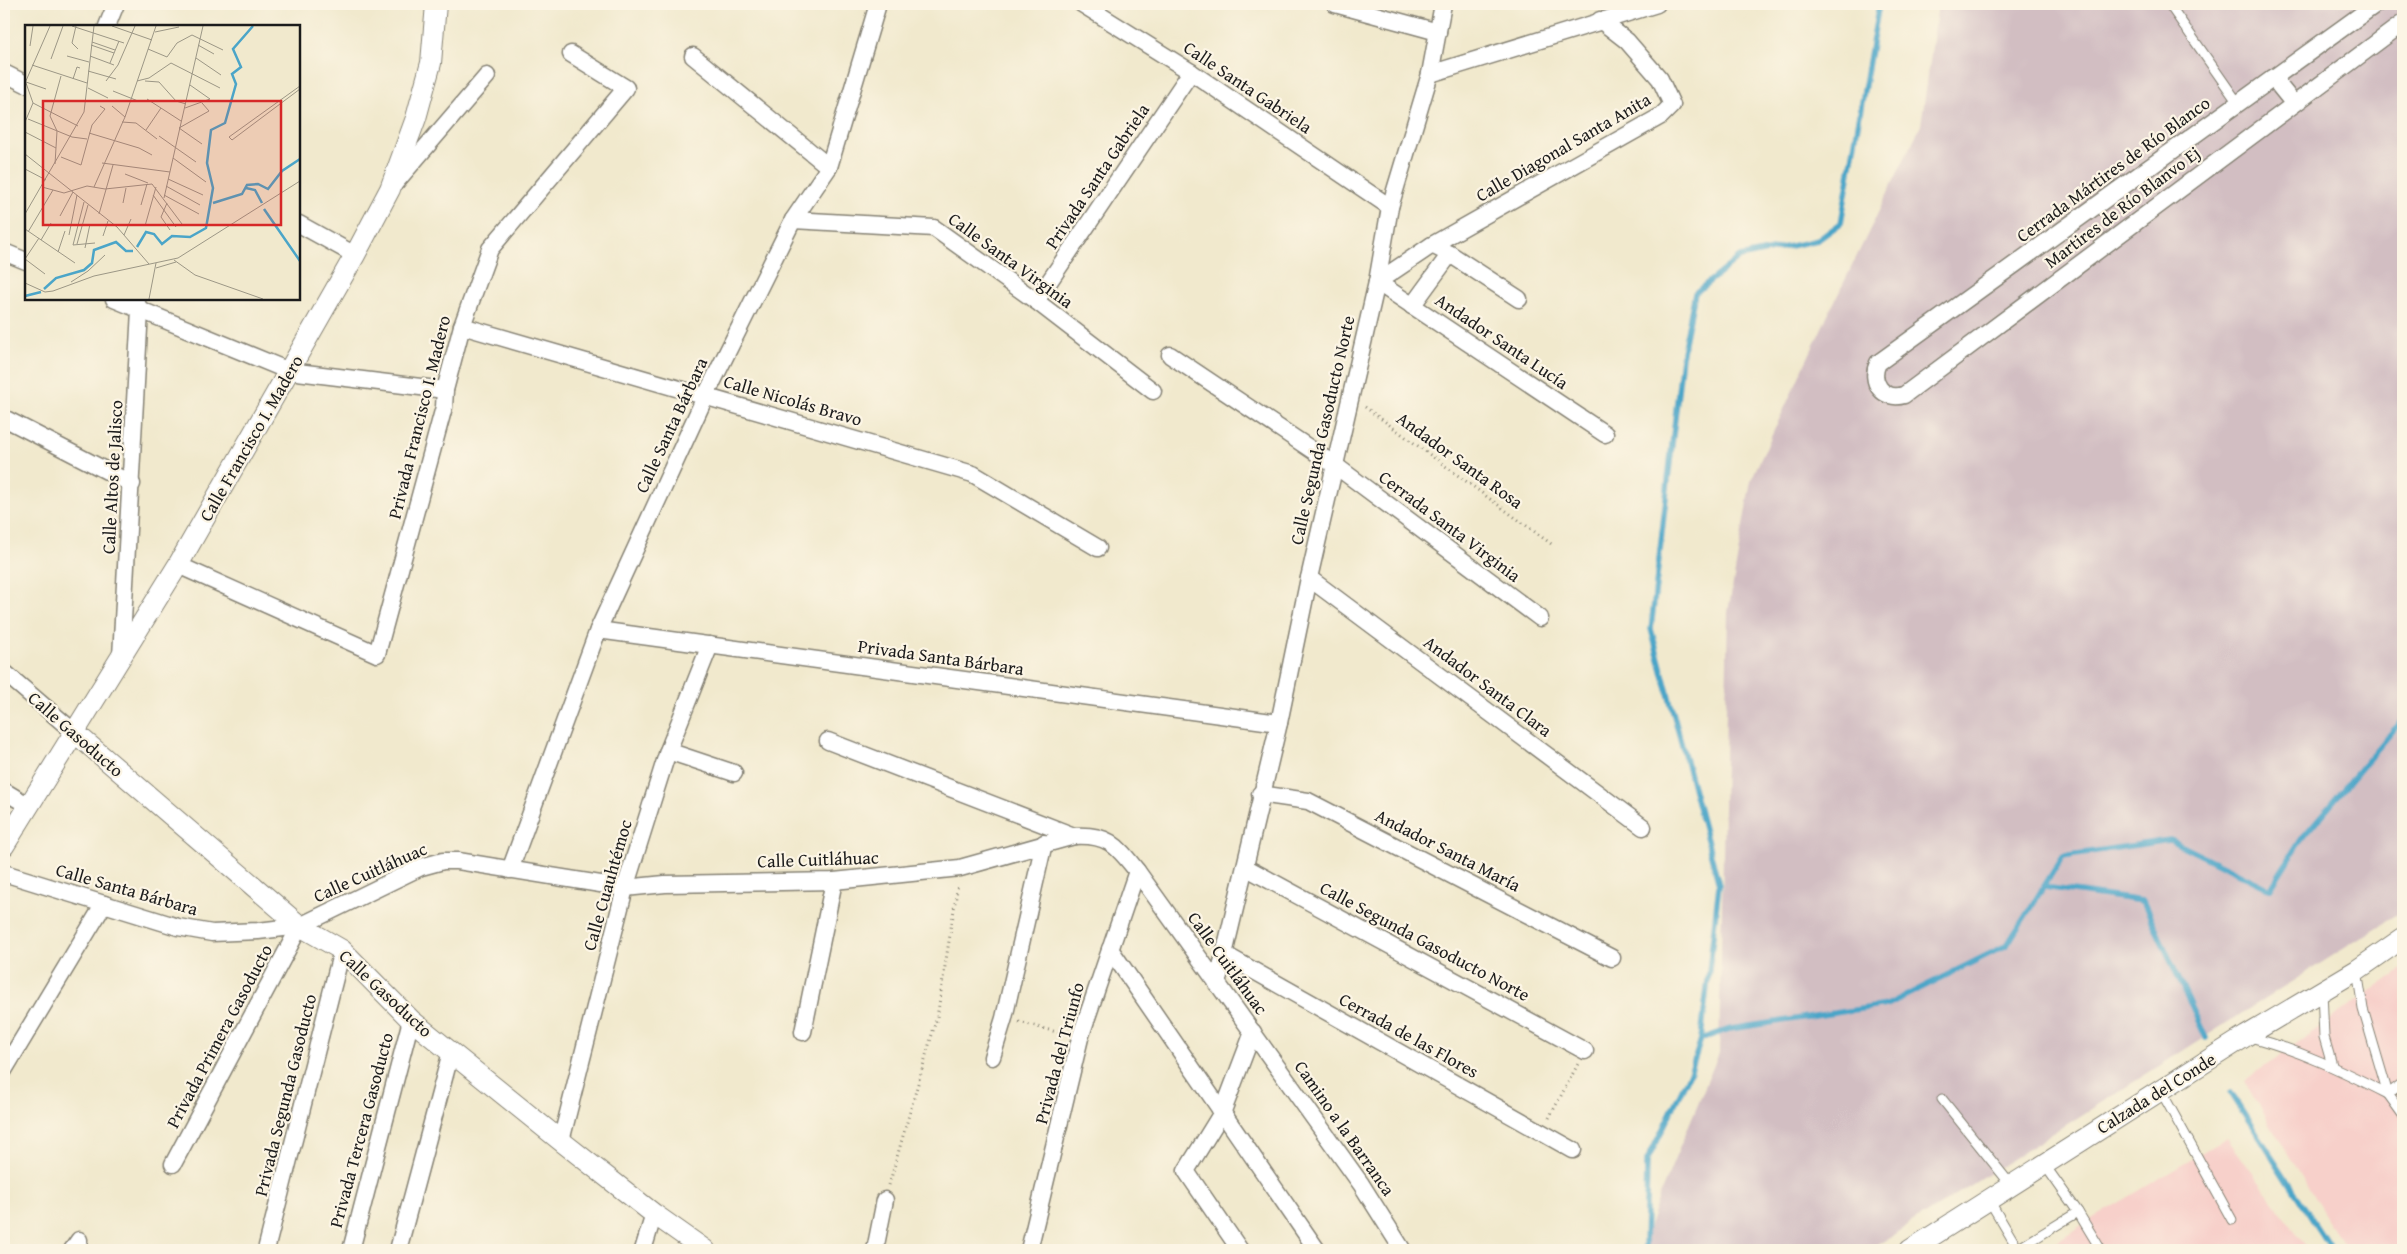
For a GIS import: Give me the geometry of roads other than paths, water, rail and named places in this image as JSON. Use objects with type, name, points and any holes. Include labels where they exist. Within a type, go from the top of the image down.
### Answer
[{"type":"street","points":[[107,25],[116,4]]},
{"type":"street","name":"Calle Francisco I. Madero","points":[[4,846],[121,660],[178,565],[290,371],[390,189],[416,118],[431,63],[436,4]]},
{"type":"street","name":"Calle Santa Bárbara","points":[[510,870],[598,630],[706,395],[793,220],[829,167],[878,4]]},
{"type":"street","name":"Calle Santa Gabriela","points":[[1082,4],[1191,72],[1390,207]]},
{"type":"street","points":[[1335,4],[1438,32]]},
{"type":"street","name":"Calle Segunda Gasoducto Norte","points":[[1217,984],[1246,868],[1260,794],[1278,723],[1309,578],[1377,282],[1390,207],[1430,74],[1443,4]]},
{"type":"street","points":[[1430,74],[1600,20],[1657,4]]},
{"type":"street","name":"Cerrada Mártires de Río Blanco","points":[[1876,369],[1878,363],[2376,4]]},
{"type":"street","name":"Calle Diagonal Santa Anita","points":[[1377,282],[1432,245],[1661,116],[1672,105],[1660,79],[1627,41],[1600,20]]},
{"type":"street","name":"Martires de Río Blanvo Ej","points":[[1876,369],[1875,378],[1880,389],[1893,396],[1904,395],[2403,23]]},
{"type":"street","name":"Privada Francisco I. Madero","points":[[178,565],[377,654],[444,407],[445,390],[462,326],[490,249],[626,88],[571,54]]},
{"type":"street","points":[[693,56],[829,167]]},
{"type":"street","name":"Privada Santa Gabriela","points":[[1036,301],[1191,72]]},
{"type":"street","points":[[4,73],[25,84]]},
{"type":"street","points":[[390,189],[487,76]]},
{"type":"street","points":[[2272,78],[2294,104]]},
{"type":"street","name":"Calle Santa Virginia","points":[[793,220],[934,228],[1036,301],[1153,391]]},
{"type":"street","points":[[300,225],[355,255]]},
{"type":"street","points":[[1432,245],[1450,254],[1518,299]]},
{"type":"street","points":[[4,252],[25,261]]},
{"type":"street","points":[[1412,306],[1450,254]]},
{"type":"street","name":"Andador Santa Lucía","points":[[1377,282],[1605,434]]},
{"type":"street","points":[[119,300],[138,304],[290,371],[445,390]]},
{"type":"street","name":"Calle Altos de Jalisco","points":[[121,660],[132,484],[138,304]]},
{"type":"street","name":"Calle Nicolás Bravo","points":[[462,326],[706,395],[973,474],[1098,548]]},
{"type":"street","points":[[1170,355],[1336,466]]},
{"type":"street","points":[[4,418],[132,484]]},
{"type":"street","name":"Cerrada Santa Virginia","points":[[1336,466],[1540,618]]},
{"type":"street","name":"Andador Santa Clara","points":[[1309,578],[1643,826]]},
{"type":"street","name":"Privada Santa Bárbara","points":[[598,630],[1278,723]]},
{"type":"street","name":"Calle Cuauhtémoc","points":[[561,1142],[624,888],[668,751],[710,645]]},
{"type":"street","name":"Calle Gasoducto","points":[[4,672],[300,926],[342,950],[411,1020],[561,1142],[654,1214],[705,1250]]},
{"type":"street","points":[[828,741],[1074,836]]},
{"type":"street","points":[[668,751],[734,773]]},
{"type":"street","points":[[4,791],[29,806]]},
{"type":"street","name":"Andador Santa María","points":[[1260,794],[1308,801],[1612,958]]},
{"type":"street","name":"Calle Cuitláhuac","points":[[300,926],[421,867],[443,861],[624,888],[665,884],[834,881],[960,868],[1044,843],[1074,836],[1090,835],[1103,838],[1117,846],[1137,870],[1253,1032]]},
{"type":"street","points":[[992,1058],[1004,1018],[1044,843]]},
{"type":"street","name":"Calle Segunda Gasoducto Norte","points":[[1246,868],[1585,1051]]},
{"type":"street","name":"Privada del Triunfo","points":[[1030,1250],[1080,1038],[1137,870]]},
{"type":"street","name":"Calle Santa Bárbara","points":[[4,873],[178,927],[212,933],[258,931],[300,926]]},
{"type":"street","points":[[803,1032],[834,881]]},
{"type":"street","points":[[4,1070],[104,904]]},
{"type":"street","name":"Privada Primera Gasoducto","points":[[173,1164],[300,926]]},
{"type":"street","name":"Calzada del Conde","points":[[1910,1250],[2246,1036],[2357,970],[2403,938]]},
{"type":"street","points":[[1110,949],[1317,1250]]},
{"type":"street","name":"Privada Segunda Gasoducto","points":[[266,1250],[342,950]]},
{"type":"street","name":"Cerrada de las Flores","points":[[1224,954],[1573,1150]]},
{"type":"street","name":"Privada Tercera Gasoducto","points":[[350,1250],[411,1020]]},
{"type":"street","points":[[1240,1250],[1186,1171],[1223,1111],[1253,1032]]},
{"type":"street","name":"Camino a la Barranca","points":[[1253,1032],[1361,1184],[1402,1249]]},
{"type":"street","points":[[398,1250],[451,1052]]},
{"type":"street","points":[[875,1250],[885,1200]]},
{"type":"street","points":[[643,1250],[654,1214]]},
{"type":"lane","points":[[2170,4],[2238,103]]},
{"type":"lane","points":[[2357,970],[2363,1009],[2388,1094],[2403,1115]]},
{"type":"lane","points":[[2322,991],[2324,1037],[2332,1065]]},
{"type":"lane","points":[[2246,1036],[2282,1045],[2332,1065],[2388,1094]]},
{"type":"lane","points":[[2388,1094],[2403,1083]]},
{"type":"lane","points":[[2160,1091],[2232,1220]]},
{"type":"lane","points":[[1942,1099],[2011,1185]]},
{"type":"lane","points":[[2044,1164],[2078,1212],[2101,1250]]},
{"type":"lane","points":[[1989,1199],[2017,1250],[2078,1212]]},
{"type":"waterway","points":[[1645,1250],[1647,1161],[1691,1071],[1701,1039],[1719,885],[1651,629],[1682,357],[1695,293],[1740,257],[1818,240],[1841,223],[1879,4]]},
{"type":"waterway","points":[[1701,1039],[1730,1029],[1887,1005],[2007,945],[2063,856],[2170,840],[2270,889],[2302,838],[2403,719]]},
{"type":"waterway","points":[[2044,887],[2143,901],[2206,1038]]},
{"type":"waterway","points":[[2231,1093],[2332,1250]]}]
